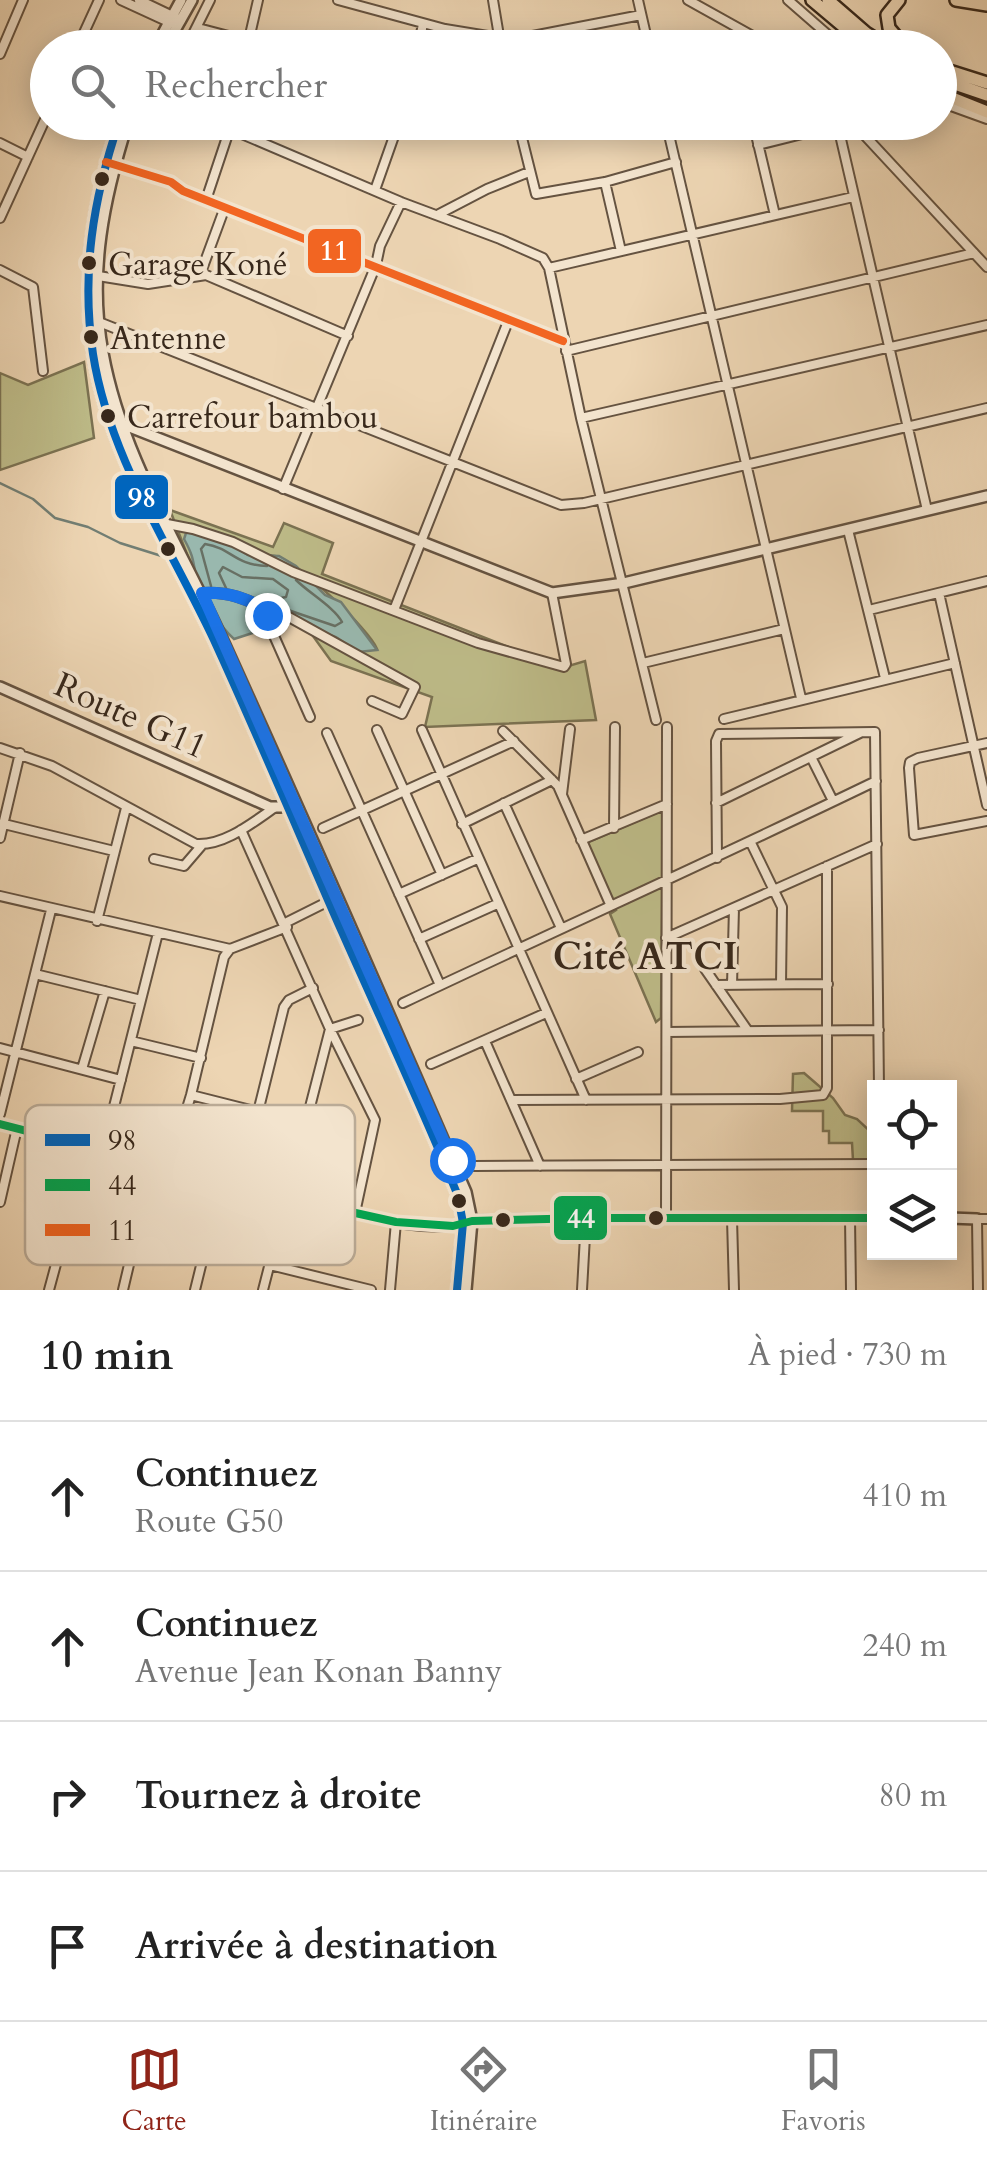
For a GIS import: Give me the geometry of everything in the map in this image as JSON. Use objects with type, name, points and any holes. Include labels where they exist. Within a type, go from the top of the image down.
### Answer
[{"type":"highway","points":[[812,0],[848,30]]},
{"type":"highway","points":[[828,0],[863,30]]},
{"type":"highway","points":[[891,30],[888,15],[899,0]]},
{"type":"highway","points":[[956,0],[987,5]]},
{"type":"highway","points":[[957,74],[987,84]]},
{"type":"highway","points":[[957,85],[987,95]]},
{"type":"highway","points":[[957,101],[987,116]]},
{"type":"street","points":[[0,54],[22,0]]},
{"type":"street","points":[[85,30],[98,0]]},
{"type":"street","points":[[121,0],[176,21]]},
{"type":"street","points":[[139,0],[176,21]]},
{"type":"street","points":[[172,30],[181,0]]},
{"type":"street","points":[[169,30],[192,0]]},
{"type":"street","points":[[204,30],[198,28],[210,0]]},
{"type":"street","points":[[250,30],[258,0]]},
{"type":"street","points":[[338,0],[449,30]]},
{"type":"street","points":[[492,0],[498,30]]},
{"type":"street","points":[[638,0],[644,30]]},
{"type":"street","points":[[688,0],[742,30]]},
{"type":"street","points":[[788,0],[823,30]]},
{"type":"street","points":[[573,30],[641,15]]},
{"type":"street","points":[[422,30],[423,24]]},
{"type":"street","points":[[957,107],[987,116]]},
{"type":"street","points":[[0,218],[36,140]]},
{"type":"street","points":[[110,163],[115,140]]},
{"type":"street","points":[[120,140],[96,198],[92,275],[94,356],[126,466],[178,560],[292,803],[329,901],[446,1166],[467,1222],[457,1290]]},
{"type":"street","points":[[206,200],[226,140]]},
{"type":"street","points":[[262,140],[400,202],[439,214],[543,258],[549,268],[580,418],[656,720]]},
{"type":"street","points":[[375,190],[394,140]]},
{"type":"street","points":[[522,140],[536,194],[605,182],[676,162]]},
{"type":"street","points":[[670,140],[801,698]]},
{"type":"street","points":[[757,140],[775,215]]},
{"type":"street","points":[[758,146],[780,140]]},
{"type":"street","points":[[842,140],[926,510]]},
{"type":"street","points":[[870,140],[987,267]]},
{"type":"street","points":[[0,143],[28,157]]},
{"type":"street","points":[[110,163],[171,182],[182,191],[563,340]]},
{"type":"street","points":[[439,214],[487,188],[528,172]]},
{"type":"street","points":[[605,182],[621,250]]},
{"type":"street","points":[[549,268],[854,196]]},
{"type":"street","points":[[284,489],[400,202]]},
{"type":"street","points":[[200,275],[225,207]]},
{"type":"street","points":[[566,351],[974,253]]},
{"type":"street","points":[[0,270],[33,287],[43,371]]},
{"type":"street","points":[[92,275],[148,284],[200,275],[348,336]]},
{"type":"street","points":[[92,275],[115,423],[167,524],[178,560],[192,573],[202,593],[466,1192],[466,1290]]},
{"type":"street","points":[[394,610],[509,319]]},
{"type":"street","points":[[99,322],[554,504],[575,505],[987,408]]},
{"type":"street","points":[[580,418],[987,325]]},
{"type":"street","points":[[115,423],[552,593],[624,583],[987,496]]},
{"type":"street","points":[[167,524],[233,542],[284,568],[478,643],[565,666],[552,593]]},
{"type":"street","points":[[848,530],[885,678]]},
{"type":"street","points":[[870,610],[987,581]]},
{"type":"street","points":[[202,593],[250,599],[415,687],[402,714],[372,701]]},
{"type":"street","points":[[938,593],[987,805]]},
{"type":"street","points":[[269,610],[267,620],[310,717]]},
{"type":"street","points":[[643,663],[784,629]]},
{"type":"street","points":[[724,719],[955,664]]},
{"type":"street","name":"Route G11","points":[[0,686],[274,808]]},
{"type":"street","points":[[614,828],[615,727]]},
{"type":"street","points":[[666,1219],[667,727]]},
{"type":"street","points":[[377,730],[442,875]]},
{"type":"street","points":[[422,730],[586,1100]]},
{"type":"street","points":[[562,794],[570,730]]},
{"type":"street","points":[[716,804],[866,730]]},
{"type":"street","points":[[717,858],[718,734],[866,730],[877,734],[879,1080]]},
{"type":"street","points":[[503,731],[562,794],[610,904]]},
{"type":"street","points":[[328,732],[440,985]]},
{"type":"street","points":[[323,828],[514,741]]},
{"type":"street","points":[[987,743],[910,762],[914,835],[987,820]]},
{"type":"street","points":[[0,748],[52,766],[202,845]]},
{"type":"street","points":[[0,838],[20,753]]},
{"type":"street","points":[[812,758],[834,801]]},
{"type":"street","points":[[462,824],[552,780]]},
{"type":"street","points":[[403,1002],[752,842],[876,780]]},
{"type":"street","points":[[154,859],[184,866],[202,845],[241,830],[274,808],[292,803]]},
{"type":"street","points":[[504,803],[561,928]]},
{"type":"street","points":[[581,840],[667,804]]},
{"type":"street","points":[[97,921],[126,808]]},
{"type":"street","points":[[4,824],[114,851]]},
{"type":"street","points":[[241,830],[375,1120],[355,1213],[441,1226],[586,1218],[867,1218]]},
{"type":"street","points":[[752,842],[776,889],[782,911],[781,984]]},
{"type":"street","points":[[666,938],[877,844]]},
{"type":"street","points":[[400,894],[477,860]]},
{"type":"street","points":[[512,1100],[821,1096],[826,1088],[828,1030],[828,866]]},
{"type":"street","points":[[0,896],[230,949]]},
{"type":"street","points":[[189,1105],[224,957],[230,949],[329,901]]},
{"type":"street","points":[[419,939],[498,904]]},
{"type":"street","points":[[732,985],[734,908]]},
{"type":"street","points":[[0,1114],[51,910]]},
{"type":"street","points":[[115,1105],[158,933]]},
{"type":"street","points":[[705,969],[748,1031]]},
{"type":"street","points":[[35,974],[141,1000]]},
{"type":"street","points":[[716,985],[828,984]]},
{"type":"street","points":[[260,1105],[284,1007],[313,988]]},
{"type":"street","points":[[82,1070],[105,992]]},
{"type":"street","points":[[431,1064],[546,1013]]},
{"type":"street","points":[[330,1029],[358,1020]]},
{"type":"street","points":[[312,1105],[330,1029]]},
{"type":"street","points":[[667,1032],[879,1030]]},
{"type":"street","points":[[131,1040],[200,1058]]},
{"type":"street","points":[[485,1041],[540,1166]]},
{"type":"street","points":[[0,1048],[121,1080]]},
{"type":"street","points":[[576,1079],[638,1052]]},
{"type":"street","points":[[192,1095],[231,1105]]},
{"type":"street","points":[[0,1124],[25,1130]]},
{"type":"street","points":[[0,1202],[18,1128]]},
{"type":"street","points":[[474,1166],[867,1164]]},
{"type":"street","points":[[582,1290],[586,1218]]},
{"type":"street","points":[[850,1218],[851,1290]]},
{"type":"street","points":[[978,1290],[982,1218]]},
{"type":"street","points":[[732,1219],[734,1290]]},
{"type":"street","points":[[390,1290],[396,1222]]},
{"type":"street","points":[[49,1290],[56,1265]]},
{"type":"street","points":[[123,1290],[129,1265]]},
{"type":"street","points":[[198,1290],[202,1265]]},
{"type":"street","points":[[262,1290],[270,1265],[371,1290]]},
{"type":"street","points":[[322,1290],[323,1276]]},
{"type":"shaded area","points":[[84,362],[94,438],[0,470],[0,373],[28,385]]},
{"type":"shaded area","points":[[170,510],[273,547],[284,523],[333,543],[322,574],[562,668],[585,661],[596,720],[425,727],[432,697],[331,661],[305,625],[336,637],[358,652],[377,649],[331,596],[275,556],[236,556],[197,563],[196,578]]},
{"type":"shaded area","points":[[663,810],[661,1018],[656,1022],[610,914],[616,910],[586,843]]},
{"type":"shaded area","points":[[804,1073],[833,1098],[845,1115],[867,1128],[867,1160],[853,1160],[852,1143],[829,1143],[829,1131],[823,1131],[823,1111],[792,1111],[793,1074]]},
{"type":"water","points":[[201,531],[220,537],[248,555],[279,556],[296,566],[325,595],[341,602],[377,650],[358,652],[336,637],[289,620],[276,621],[265,629],[234,639],[201,592],[184,539],[186,533]]},
{"type":"waterway","points":[[0,483],[33,499],[55,518],[168,558]]},
{"type":"transit line","name":"98","points":[[114,140],[96,208],[88,294],[93,354],[112,429],[230,676],[458,1196],[463,1223],[457,1290]]},
{"type":"transit line","name":"11","points":[[106,162],[171,182],[183,191],[563,341]]},
{"type":"transit line","name":"44","points":[[0,1124],[25,1130]]},
{"type":"transit line","name":"44","points":[[355,1213],[396,1222],[453,1226],[472,1221],[586,1218],[867,1218]]},
{"type":"place","name":"Garage Koné","points":[[89,263]]},
{"type":"place","name":"Antenne","points":[[91,337]]},
{"type":"place","name":"Carrefour bambou","points":[[108,416]]},
{"type":"district","name":"Cité ATCI","points":[[645,956]]},
{"type":"route","points":[[267,615],[269,610],[250,599],[202,593],[452,1160]]}]
